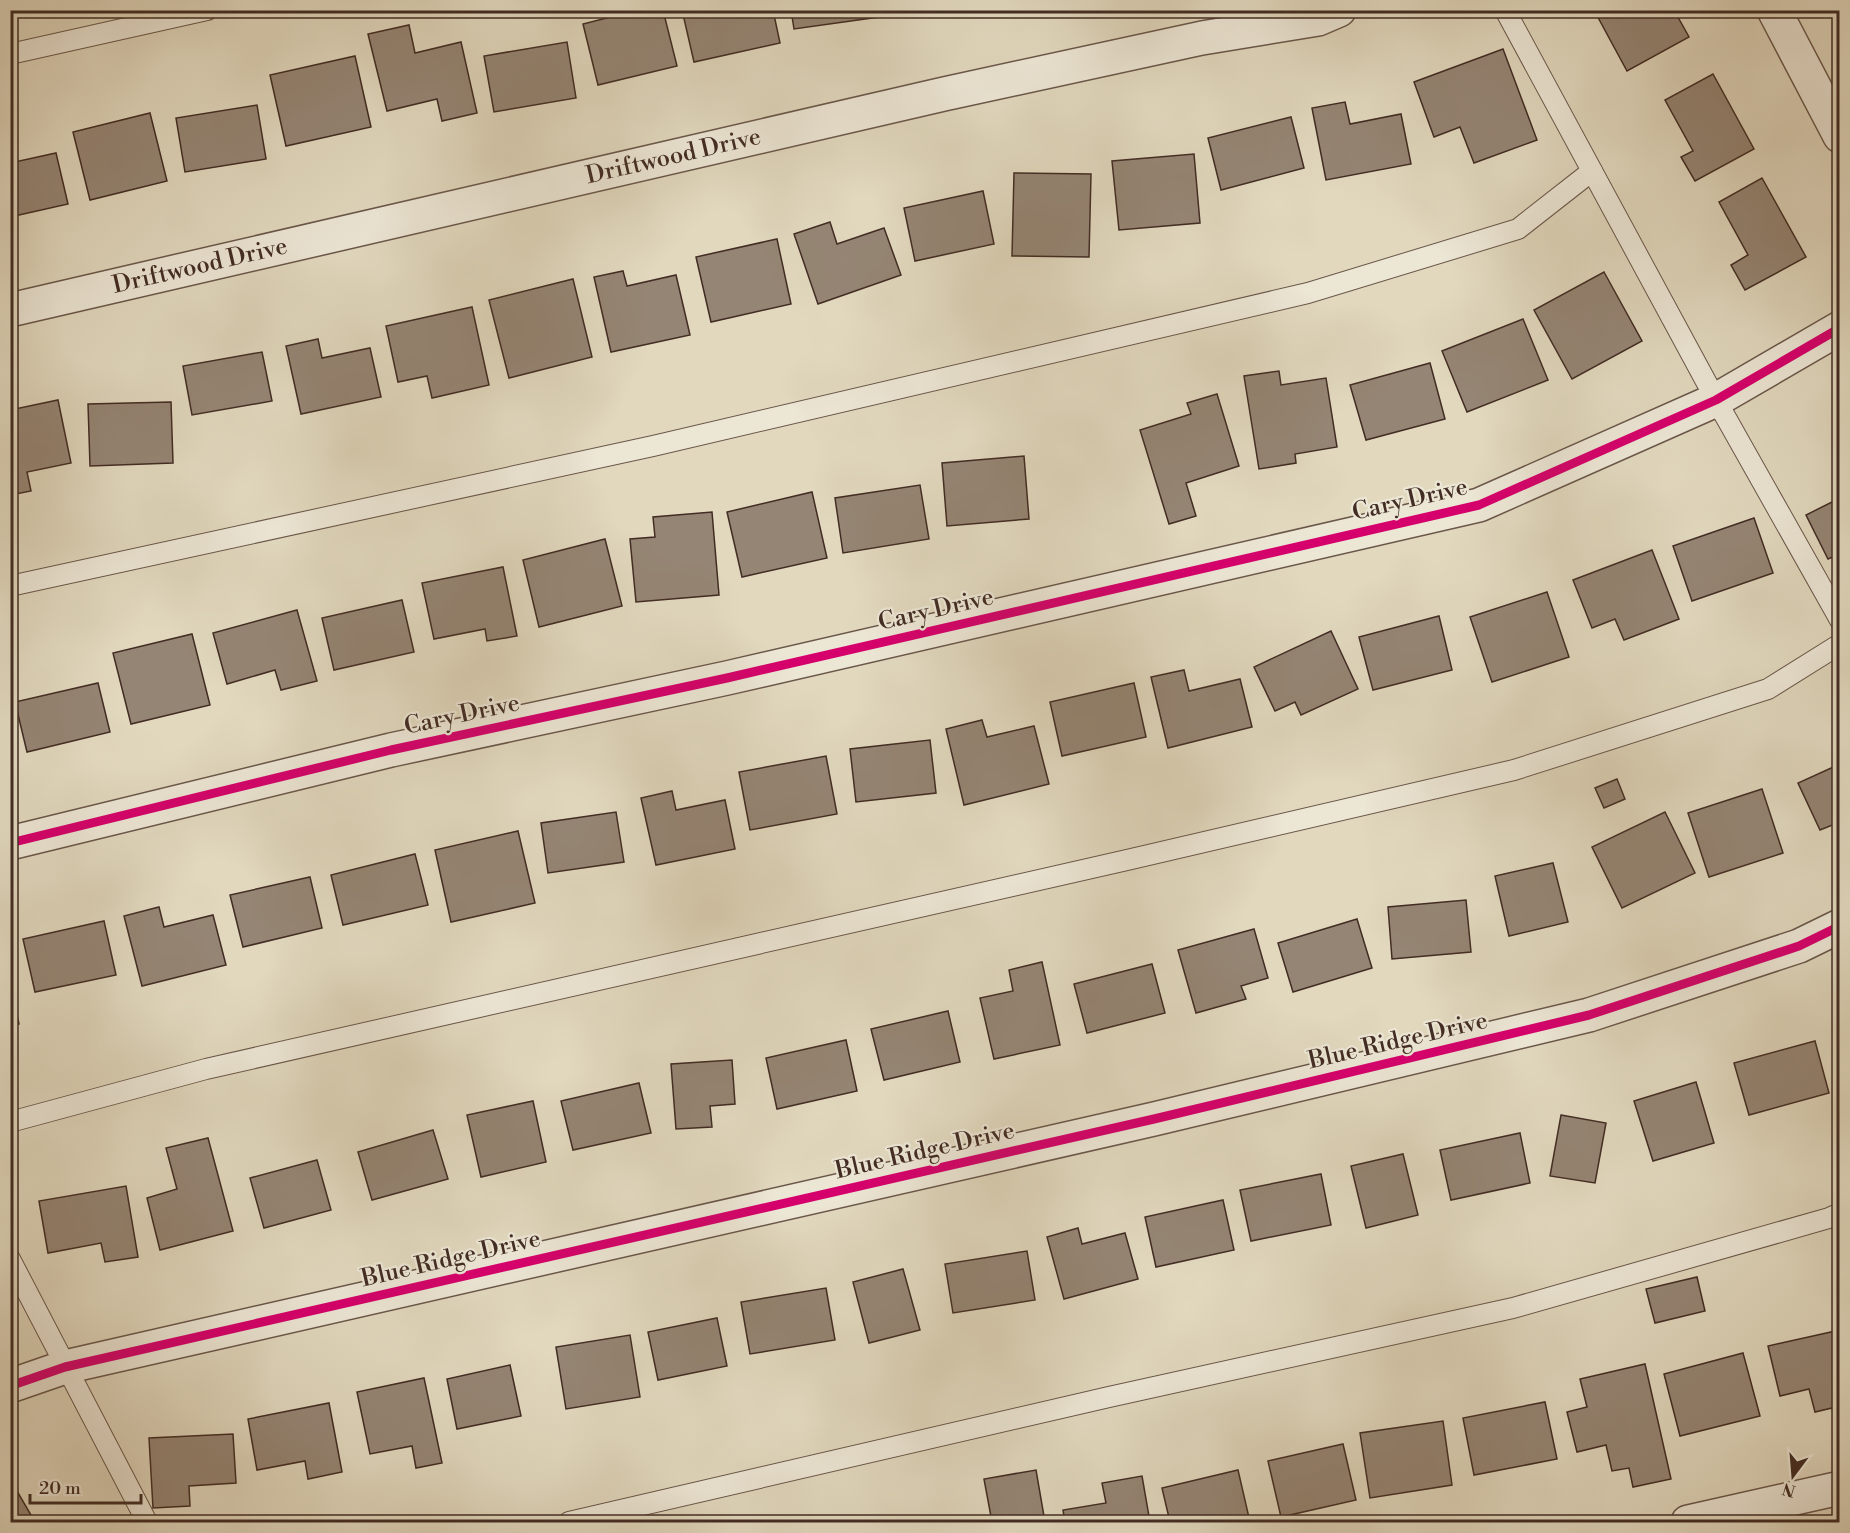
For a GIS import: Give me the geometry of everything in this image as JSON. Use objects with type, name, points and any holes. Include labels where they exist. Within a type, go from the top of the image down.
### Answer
[{"type":"street","name":"Driftwood Drive","points":[[10,310],[944,94],[1202,38],[1318,19],[1339,10]]},
{"type":"street","points":[[1774,10],[1839,136]]},
{"type":"street","name":"Cary Drive","points":[[10,843],[391,750],[727,678],[1479,505],[1716,400],[1839,328]]},
{"type":"street","name":"Blue Ridge Drive","points":[[10,1386],[65,1368],[1142,1122],[1589,1015],[1799,946],[1839,926]]},
{"type":"street","points":[[1688,1522],[1839,1488]]},
{"type":"lane","points":[[10,54],[207,10]]},
{"type":"lane","points":[[1505,10],[1716,400],[1839,620]]},
{"type":"lane","points":[[10,586],[653,446],[1308,293],[1518,229],[1592,171]]},
{"type":"lane","points":[[10,1122],[206,1069],[1514,770],[1768,689],[1839,644]]},
{"type":"lane","points":[[568,1522],[1512,1308],[1829,1218],[1839,1213]]},
{"type":"lane","points":[[10,1259],[147,1522]]},
{"type":"building","points":[[638,10],[663,10],[677,66],[598,85],[583,24]]},
{"type":"building","points":[[682,10],[773,10],[780,43],[694,62]]},
{"type":"building","points":[[791,10],[878,10],[879,17],[794,29]]},
{"type":"building","points":[[1594,10],[1674,10],[1689,37],[1627,71]]},
{"type":"building","points":[[409,25],[415,53],[461,42],[477,113],[442,121],[437,99],[387,111],[368,34]]},
{"type":"building","points":[[567,42],[576,98],[494,112],[484,56]]},
{"type":"building","points":[[1503,49],[1537,140],[1474,163],[1460,127],[1434,137],[1414,82]]},
{"type":"building","points":[[355,56],[371,127],[286,146],[270,75]]},
{"type":"building","points":[[1713,74],[1754,149],[1695,181],[1681,157],[1693,151],[1665,100]]},
{"type":"building","points":[[1345,102],[1350,124],[1401,114],[1411,164],[1326,180],[1312,108]]},
{"type":"building","points":[[257,105],[266,159],[185,172],[176,118]]},
{"type":"building","points":[[150,113],[167,181],[90,200],[73,132]]},
{"type":"building","points":[[1291,117],[1304,168],[1221,190],[1208,138]]},
{"type":"building","points":[[56,153],[68,204],[10,217],[10,163]]},
{"type":"building","points":[[1194,154],[1200,223],[1119,230],[1112,161]]},
{"type":"building","points":[[1014,173],[1091,174],[1089,257],[1012,256]]},
{"type":"building","points":[[1762,178],[1806,257],[1745,290],[1731,265],[1748,255],[1719,202]]},
{"type":"building","points":[[983,191],[994,244],[915,261],[904,208]]},
{"type":"building","points":[[830,222],[837,244],[884,228],[901,275],[818,304],[794,234]]},
{"type":"building","points":[[777,239],[791,304],[711,322],[696,257]]},
{"type":"building","points":[[623,271],[627,286],[676,275],[690,335],[611,352],[594,277]]},
{"type":"building","points":[[1604,272],[1642,341],[1572,379],[1534,310]]},
{"type":"building","points":[[573,279],[592,357],[509,378],[489,300]]},
{"type":"building","points":[[472,307],[489,385],[432,398],[427,376],[398,382],[386,326]]},
{"type":"building","points":[[1523,319],[1548,380],[1467,412],[1442,351]]},
{"type":"building","points":[[318,339],[322,358],[370,348],[381,397],[301,414],[286,346]]},
{"type":"building","points":[[262,352],[272,401],[192,415],[183,366]]},
{"type":"building","points":[[1430,363],[1445,419],[1366,440],[1350,385]]},
{"type":"building","points":[[1279,371],[1281,385],[1326,378],[1337,447],[1295,454],[1296,463],[1259,469],[1244,376]]},
{"type":"building","points":[[1217,394],[1239,466],[1186,483],[1196,516],[1169,524],[1140,430],[1191,414],[1187,403]]},
{"type":"building","points":[[58,400],[71,463],[27,472],[31,491],[10,495],[10,410]]},
{"type":"building","points":[[171,402],[173,463],[90,466],[88,404]]},
{"type":"building","points":[[1024,456],[1029,519],[947,526],[942,463]]},
{"type":"building","points":[[920,485],[929,539],[843,553],[835,498]]},
{"type":"building","points":[[812,492],[827,558],[742,577],[727,512]]},
{"type":"building","points":[[1840,498],[1840,554],[1828,559],[1806,515]]},
{"type":"building","points":[[712,512],[719,595],[636,602],[630,539],[655,537],[653,517]]},
{"type":"building","points":[[1754,518],[1773,573],[1692,601],[1673,546]]},
{"type":"building","points":[[605,539],[622,606],[539,627],[523,560]]},
{"type":"building","points":[[1652,550],[1679,619],[1624,640],[1615,619],[1592,628],[1573,580]]},
{"type":"building","points":[[503,567],[517,636],[487,641],[485,629],[434,639],[422,583]]},
{"type":"building","points":[[1547,592],[1569,657],[1492,682],[1470,617]]},
{"type":"building","points":[[402,600],[414,652],[334,670],[322,618]]},
{"type":"building","points":[[297,610],[317,681],[281,690],[275,670],[227,684],[213,633]]},
{"type":"building","points":[[1439,616],[1452,670],[1373,690],[1359,637]]},
{"type":"building","points":[[1331,631],[1358,689],[1301,715],[1295,702],[1275,711],[1254,667]]},
{"type":"building","points":[[192,634],[210,705],[131,724],[113,653]]},
{"type":"building","points":[[1184,670],[1189,691],[1240,679],[1252,727],[1168,748],[1151,677]]},
{"type":"building","points":[[98,683],[110,732],[27,752],[15,702]]},
{"type":"building","points":[[1134,683],[1146,737],[1062,756],[1050,702]]},
{"type":"building","points":[[982,720],[987,737],[1034,726],[1049,784],[964,805],[946,729]]},
{"type":"building","points":[[930,740],[936,793],[856,802],[850,749]]},
{"type":"building","points":[[826,756],[837,814],[750,830],[739,772]]},
{"type":"building","points":[[1840,764],[1840,822],[1820,830],[1798,783]]},
{"type":"building","points":[[1617,779],[1625,799],[1604,808],[1595,788]]},
{"type":"building","points":[[1762,789],[1783,853],[1709,877],[1688,813]]},
{"type":"building","points":[[672,791],[676,810],[725,800],[735,849],[656,865],[641,798]]},
{"type":"building","points":[[616,812],[624,862],[548,873],[541,823]]},
{"type":"building","points":[[1665,812],[1695,873],[1622,908],[1592,847]]},
{"type":"building","points":[[518,831],[535,903],[451,922],[435,850]]},
{"type":"building","points":[[415,854],[428,905],[343,925],[331,875]]},
{"type":"building","points":[[1553,863],[1568,922],[1509,936],[1495,876]]},
{"type":"building","points":[[310,877],[322,928],[243,947],[230,895]]},
{"type":"building","points":[[1466,900],[1471,952],[1392,959],[1388,907]]},
{"type":"building","points":[[159,907],[164,927],[213,915],[226,965],[142,986],[124,916]]},
{"type":"building","points":[[1357,919],[1372,968],[1293,992],[1278,943]]},
{"type":"building","points":[[104,921],[116,975],[35,992],[23,939]]},
{"type":"building","points":[[1254,929],[1268,978],[1241,986],[1246,999],[1196,1013],[1178,950]]},
{"type":"building","points":[[1042,962],[1060,1045],[994,1059],[980,998],[1013,991],[1009,970]]},
{"type":"building","points":[[1152,964],[1165,1013],[1087,1033],[1074,984]]},
{"type":"building","points":[[10,982],[19,1024],[10,1026]]},
{"type":"building","points":[[948,1011],[960,1062],[884,1080],[871,1029]]},
{"type":"building","points":[[846,1040],[857,1091],[777,1109],[766,1058]]},
{"type":"building","points":[[1815,1041],[1829,1093],[1749,1115],[1734,1063]]},
{"type":"building","points":[[732,1060],[735,1104],[710,1106],[712,1127],[676,1129],[671,1064]]},
{"type":"building","points":[[1696,1082],[1714,1143],[1653,1161],[1634,1101]]},
{"type":"building","points":[[639,1083],[651,1133],[573,1150],[561,1101]]},
{"type":"building","points":[[533,1101],[546,1162],[481,1177],[467,1115]]},
{"type":"building","points":[[1561,1115],[1606,1123],[1595,1183],[1550,1176]]},
{"type":"building","points":[[433,1130],[448,1179],[372,1200],[358,1152]]},
{"type":"building","points":[[1520,1133],[1530,1183],[1451,1200],[1440,1150]]},
{"type":"building","points":[[208,1138],[233,1231],[160,1250],[147,1198],[177,1189],[166,1148]]},
{"type":"building","points":[[1403,1154],[1418,1215],[1366,1228],[1351,1166]]},
{"type":"building","points":[[317,1160],[331,1210],[264,1228],[250,1178]]},
{"type":"building","points":[[1321,1174],[1331,1225],[1251,1241],[1240,1190]]},
{"type":"building","points":[[126,1186],[138,1257],[105,1262],[101,1243],[48,1253],[39,1201]]},
{"type":"building","points":[[1223,1200],[1234,1250],[1156,1267],[1145,1217]]},
{"type":"building","points":[[1078,1228],[1082,1244],[1125,1233],[1138,1279],[1064,1299],[1047,1237]]},
{"type":"building","points":[[1027,1251],[1035,1300],[953,1313],[945,1264]]},
{"type":"building","points":[[903,1269],[920,1330],[869,1343],[853,1282]]},
{"type":"building","points":[[1697,1277],[1705,1311],[1655,1323],[1646,1289]]},
{"type":"building","points":[[826,1288],[835,1340],[750,1354],[741,1302]]},
{"type":"building","points":[[717,1318],[727,1366],[658,1380],[648,1332]]},
{"type":"building","points":[[1840,1330],[1840,1430],[1838,1431],[1832,1408],[1815,1412],[1809,1389],[1780,1396],[1768,1346]]},
{"type":"building","points":[[630,1335],[640,1397],[566,1409],[556,1347]]},
{"type":"building","points":[[1743,1353],[1760,1416],[1680,1436],[1664,1374]]},
{"type":"building","points":[[1645,1364],[1671,1479],[1633,1487],[1629,1468],[1612,1471],[1606,1445],[1577,1452],[1567,1412],[1587,1407],[1580,1379]]},
{"type":"building","points":[[510,1365],[521,1416],[457,1429],[447,1379]]},
{"type":"building","points":[[424,1378],[442,1463],[416,1468],[412,1446],[370,1454],[357,1392]]},
{"type":"building","points":[[1545,1402],[1557,1459],[1474,1475],[1463,1418]]},
{"type":"building","points":[[329,1403],[342,1472],[308,1479],[305,1461],[257,1470],[248,1419]]},
{"type":"building","points":[[1443,1421],[1452,1485],[1370,1498],[1360,1433]]},
{"type":"building","points":[[233,1434],[236,1483],[189,1486],[190,1506],[153,1508],[149,1438]]},
{"type":"building","points":[[1343,1444],[1356,1500],[1281,1517],[1268,1461]]},
{"type":"building","points":[[1036,1470],[1045,1522],[992,1522],[984,1479]]},
{"type":"building","points":[[1238,1470],[1250,1522],[1170,1522],[1162,1488]]},
{"type":"building","points":[[1142,1476],[1150,1522],[1065,1522],[1063,1510],[1106,1503],[1102,1483]]},
{"type":"building","points":[[10,1479],[35,1522],[10,1522]]},
{"type":"cycle path","points":[[10,843],[391,750],[727,678],[1479,505],[1716,400],[1840,328]]},
{"type":"cycle path","points":[[10,1386],[65,1367],[1154,1119],[1589,1015],[1799,946],[1840,926]]}]
